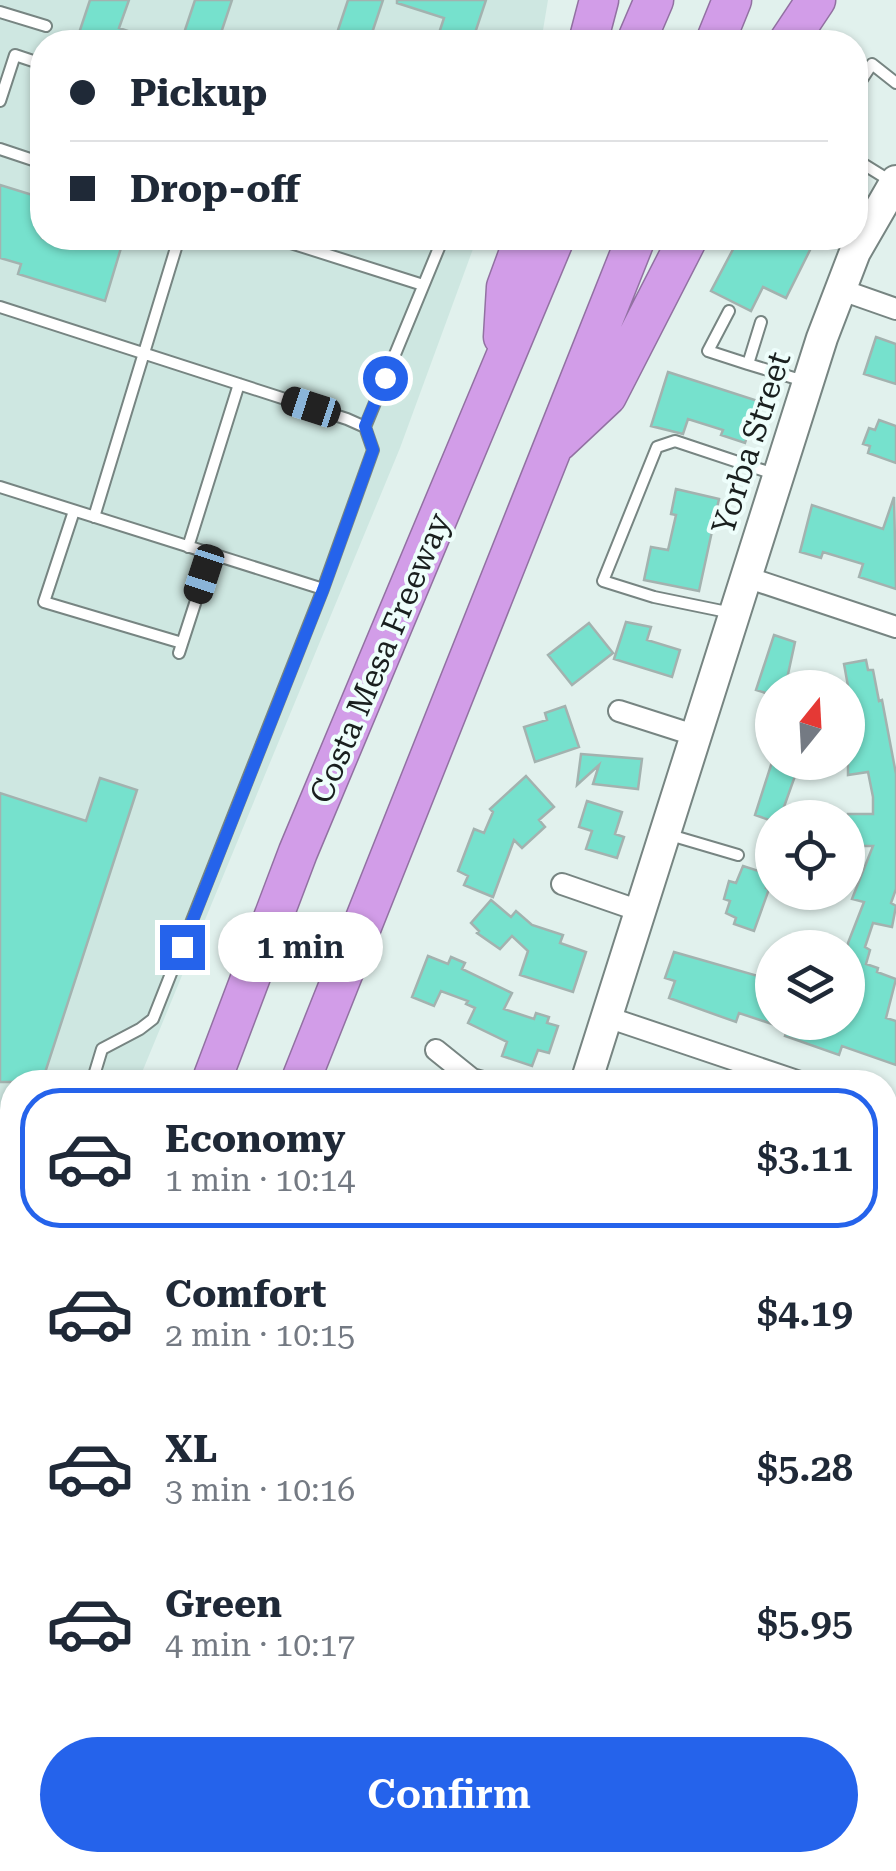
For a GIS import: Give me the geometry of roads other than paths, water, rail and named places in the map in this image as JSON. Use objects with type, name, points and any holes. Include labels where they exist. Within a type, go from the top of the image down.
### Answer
[{"type":"highway","points":[[591,30],[599,0]]},
{"type":"highway","points":[[641,30],[654,0]]},
{"type":"highway","points":[[719,30],[732,0]]},
{"type":"highway","points":[[796,30],[816,0]]},
{"type":"highway","points":[[502,370],[506,287],[520,250]]},
{"type":"highway","name":"Costa Mesa Freeway","points":[[216,1070],[298,852],[551,250]]},
{"type":"highway","points":[[305,1070],[631,250]]},
{"type":"highway","points":[[549,451],[607,396],[682,250]]},
{"type":"main road","name":"Yorba Street","points":[[868,229],[895,182]]},
{"type":"main road","name":"Yorba Street","points":[[590,1070],[808,383],[856,250]]},
{"type":"street","points":[[839,289],[896,309]]},
{"type":"street","points":[[746,577],[896,627]]},
{"type":"street","points":[[620,711],[694,735]]},
{"type":"street","points":[[562,884],[640,911]]},
{"type":"street","points":[[606,1017],[733,1070]]},
{"type":"street","points":[[436,1050],[461,1070]]},
{"type":"lane","points":[[0,12],[46,26]]},
{"type":"lane","points":[[0,101],[15,55],[30,60]]},
{"type":"lane","points":[[868,70],[872,64],[896,83]]},
{"type":"lane","points":[[0,150],[30,159]]},
{"type":"lane","points":[[868,166],[895,182]]},
{"type":"lane","points":[[94,517],[174,250]]},
{"type":"lane","points":[[313,250],[424,285]]},
{"type":"lane","points":[[96,1070],[102,1048],[140,1030],[153,1018],[323,590],[373,450],[365,426],[438,250]]},
{"type":"lane","points":[[0,307],[365,426]]},
{"type":"lane","points":[[730,311],[708,351],[808,383]]},
{"type":"lane","points":[[748,364],[761,322]]},
{"type":"lane","points":[[188,547],[239,384]]},
{"type":"lane","points":[[734,614],[654,597],[603,580],[657,448],[675,441],[778,476]]},
{"type":"lane","points":[[0,487],[323,590]]},
{"type":"lane","points":[[74,510],[44,602],[181,648],[210,554]]},
{"type":"lane","points":[[664,833],[738,855]]}]
